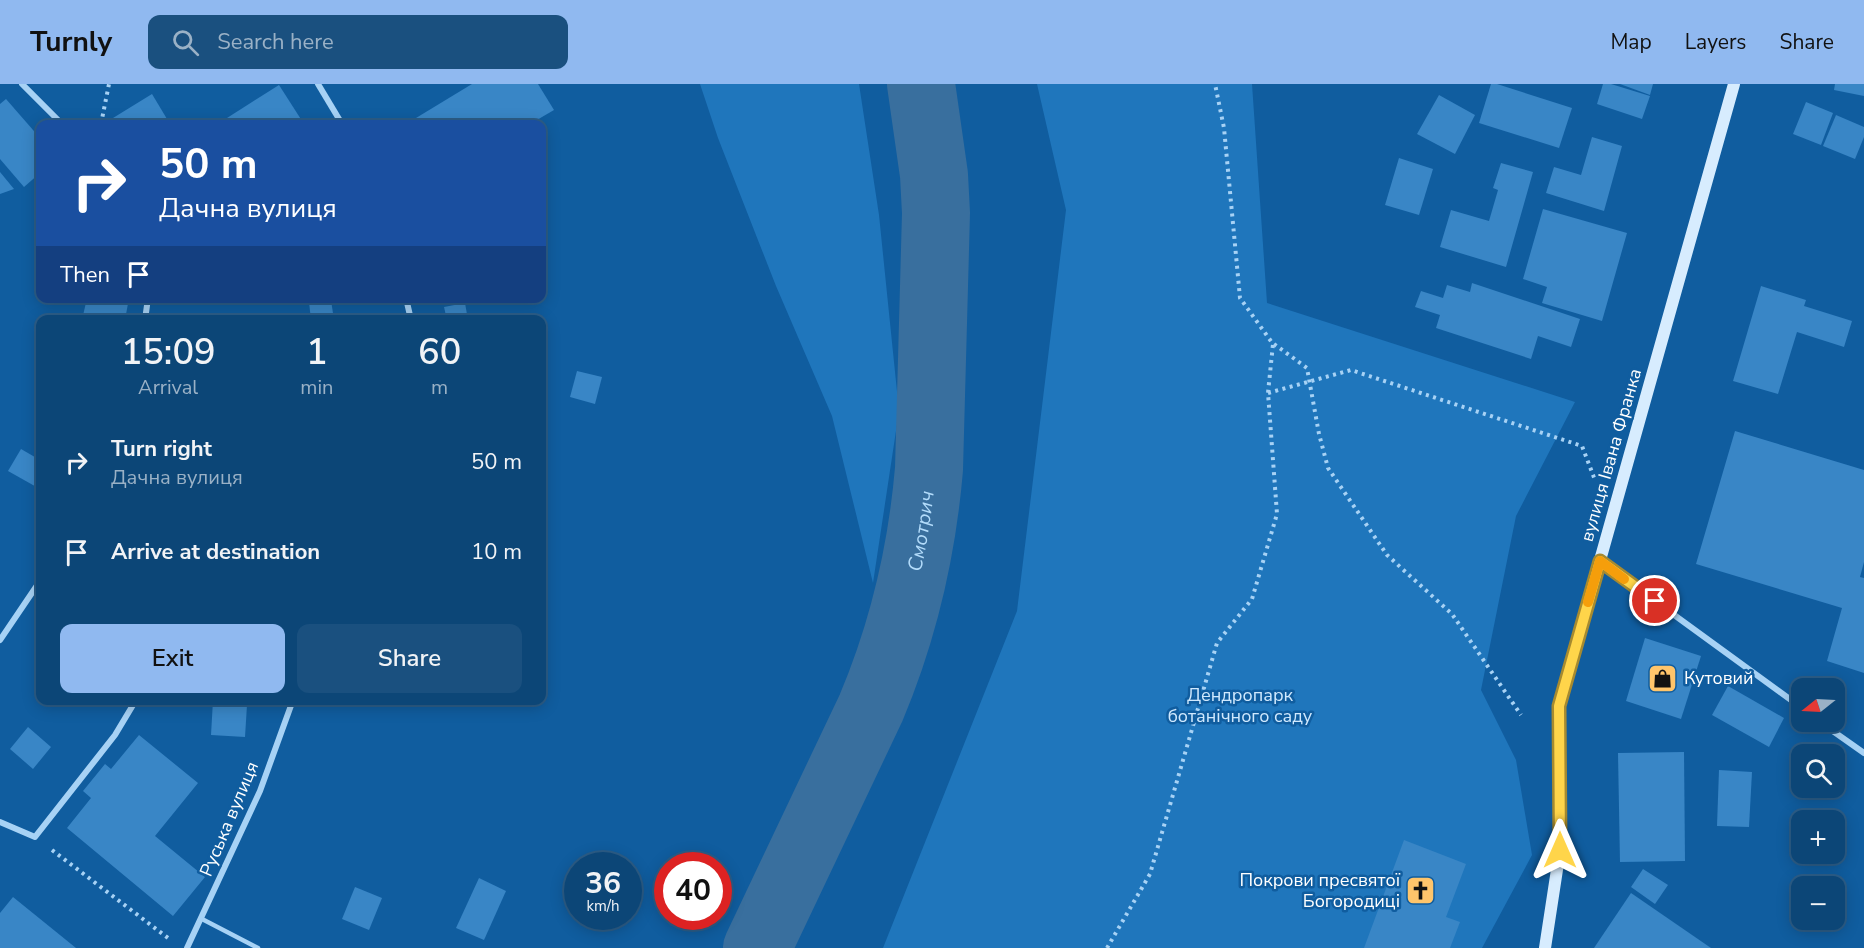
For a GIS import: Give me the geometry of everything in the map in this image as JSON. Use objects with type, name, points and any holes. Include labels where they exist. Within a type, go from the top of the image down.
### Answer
[{"type":"street","points":[[22,84],[58,120]]},
{"type":"street","points":[[318,84],[340,120]]},
{"type":"street","name":"вулиця Івана Франка","points":[[1545,948],[1560,850],[1559,706],[1734,84]]},
{"type":"street","points":[[1600,561],[1791,700]]},
{"type":"street","points":[[0,640],[36,587]]},
{"type":"street","points":[[0,822],[35,837],[115,735],[133,705]]},
{"type":"street","name":"Руська вулиця","points":[[187,948],[260,791],[291,705]]},
{"type":"street","points":[[1834,732],[1864,753]]},
{"type":"lane","points":[[202,919],[258,948]]},
{"type":"path","points":[[102,120],[109,84]]},
{"type":"path","points":[[1215,84],[1224,128],[1240,298],[1274,344],[1307,368],[1328,468],[1387,555],[1452,615],[1521,715]]},
{"type":"path","points":[[1107,948],[1150,874],[1217,643],[1252,599],[1277,514],[1268,393],[1274,344]]},
{"type":"path","points":[[1268,393],[1351,370],[1582,446],[1610,523]]},
{"type":"path","points":[[35,837],[171,941]]},
{"type":"green space","points":[[700,84],[859,84],[879,215],[899,411],[873,583],[832,416],[776,286],[718,138]]},
{"type":"green space","name":"Дендропарк ботанічного саду","points":[[1037,84],[1252,84],[1267,303],[1575,402],[1516,516],[1481,690],[1516,760],[1532,855],[1482,948],[883,948],[1017,611],[1066,210]]},
{"type":"building","points":[[472,84],[538,84],[554,110],[537,120],[417,120],[416,118]]},
{"type":"building","points":[[1491,84],[1572,108],[1559,148],[1479,123]]},
{"type":"building","points":[[1603,84],[1611,84],[1650,96],[1642,119],[1597,104]]},
{"type":"building","points":[[1620,84],[1653,84],[1650,95]]},
{"type":"building","points":[[1835,84],[1864,84],[1864,96],[1834,90]]},
{"type":"building","points":[[279,85],[301,120],[228,120],[227,118]]},
{"type":"building","points":[[152,94],[168,120],[114,120],[113,118]]},
{"type":"building","points":[[1439,95],[1475,115],[1455,154],[1417,134]]},
{"type":"building","points":[[6,99],[36,133],[36,176],[24,187],[0,159],[0,104]]},
{"type":"building","points":[[1806,102],[1833,113],[1821,145],[1793,134]]},
{"type":"building","points":[[1836,115],[1864,127],[1864,137],[1855,159],[1823,146]]},
{"type":"building","points":[[1592,137],[1622,146],[1604,211],[1546,193],[1554,167],[1581,175]]},
{"type":"building","points":[[1399,158],[1433,169],[1419,215],[1385,205]]},
{"type":"building","points":[[1501,163],[1533,172],[1506,267],[1440,247],[1451,210],[1489,221],[1498,190],[1493,188]]},
{"type":"building","points":[[0,172],[14,189],[0,194]]},
{"type":"building","points":[[1543,209],[1627,233],[1602,321],[1542,303],[1547,287],[1523,279]]},
{"type":"building","points":[[1472,283],[1580,319],[1571,347],[1538,336],[1531,359],[1436,328],[1440,315],[1415,307],[1421,291],[1443,298],[1447,285],[1470,292]]},
{"type":"building","points":[[1761,286],[1806,300],[1804,306],[1852,321],[1844,347],[1797,332],[1778,394],[1733,381]]},
{"type":"building","points":[[86,303],[128,303],[126,315],[83,315]]},
{"type":"building","points":[[309,303],[331,303],[333,315],[310,315]]},
{"type":"building","points":[[465,303],[467,315],[446,315],[444,307]]},
{"type":"building","points":[[577,371],[602,377],[595,404],[570,397]]},
{"type":"building","points":[[1735,431],[1864,470],[1864,562],[1860,577],[1864,578],[1864,673],[1827,661],[1842,608],[1696,564]]},
{"type":"building","points":[[21,449],[36,458],[36,487],[8,471]]},
{"type":"building","name":"Кутовий","points":[[1645,638],[1701,656],[1681,719],[1626,701]]},
{"type":"building","points":[[1728,686],[1784,718],[1769,747],[1712,715]]},
{"type":"building","points":[[213,705],[247,705],[245,737],[211,735]]},
{"type":"building","points":[[28,727],[51,747],[33,769],[10,749]]},
{"type":"building","points":[[139,735],[198,783],[155,836],[205,877],[173,916],[67,828],[91,798],[83,791],[105,764],[111,769]]},
{"type":"building","points":[[1684,752],[1685,861],[1620,862],[1618,753]]},
{"type":"building","points":[[1719,770],[1752,772],[1749,827],[1717,826]]},
{"type":"building","name":"Покрови пресвятої Богородиці","points":[[1404,840],[1466,864],[1446,917],[1460,922],[1450,948],[1364,948]]},
{"type":"building","points":[[1643,869],[1668,885],[1655,904],[1631,887]]},
{"type":"building","points":[[479,878],[506,891],[484,940],[456,928]]},
{"type":"building","points":[[355,887],[382,898],[369,930],[342,919]]},
{"type":"building","points":[[1631,893],[1711,948],[1594,948]]},
{"type":"building","points":[[13,897],[76,948],[0,948],[0,913]]},
{"type":"waterway","name":"Смотрич","points":[[757,948],[871,708],[902,621],[916,561],[929,469],[936,213],[934,175],[921,84]]},
{"type":"slow traffic","points":[[1588,602],[1600,561],[1624,579]]},
{"type":"place","name":"Кутовий","points":[[1663,678]]},
{"type":"place","name":"Покрови пресвятої Богородиці","points":[[1421,890]]},
{"type":"route","points":[[1560,850],[1559,706],[1600,561],[1655,601]]}]
